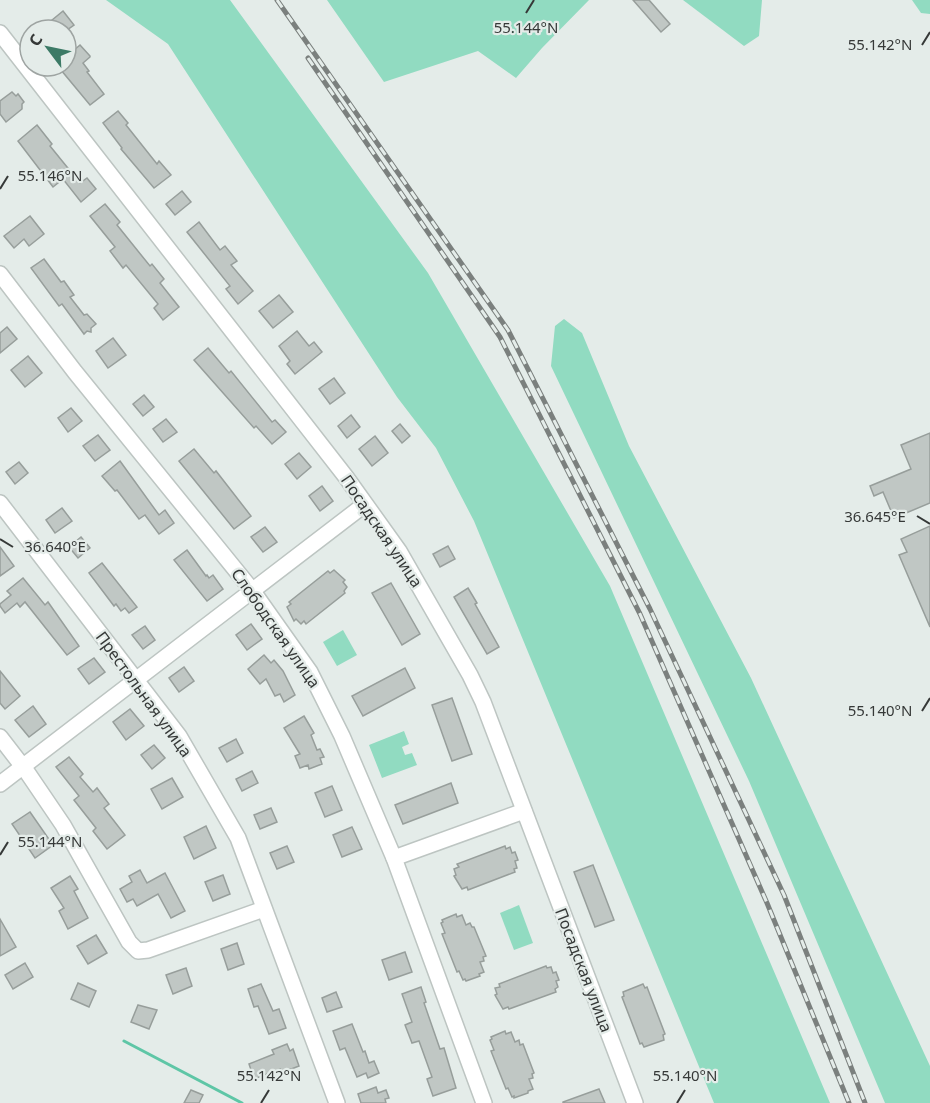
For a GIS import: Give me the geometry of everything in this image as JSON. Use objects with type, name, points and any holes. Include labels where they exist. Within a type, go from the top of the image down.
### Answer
[{"type":"street","name":"Посадская улица","points":[[0,33],[346,477],[399,551],[483,702],[635,1103]]},
{"type":"street","name":"Слободская улица","points":[[0,274],[75,372],[252,590],[310,672],[342,736],[394,858],[484,1103]]},
{"type":"street","name":"Престольная улица","points":[[0,503],[179,736],[238,838],[337,1103]]},
{"type":"street","points":[[0,784],[364,505]]},
{"type":"street","points":[[0,737],[23,766],[63,825],[129,942],[138,951],[148,950],[264,909]]},
{"type":"street","points":[[394,858],[524,811]]},
{"type":"green space","points":[[106,0],[230,0],[428,273],[610,586],[830,1103],[714,1103],[474,521],[436,448],[397,397],[168,44]]},
{"type":"green space","points":[[327,0],[589,0],[516,78],[478,51],[384,82]]},
{"type":"green space","points":[[683,0],[762,0],[759,36],[744,46]]},
{"type":"green space","points":[[912,0],[930,0],[930,14],[921,13]]},
{"type":"green space","points":[[564,319],[582,333],[629,446],[751,678],[930,1066],[930,1103],[885,1103],[749,781],[551,366],[555,326]]},
{"type":"green space","points":[[343,630],[357,655],[337,666],[323,642]]},
{"type":"green space","points":[[404,731],[409,744],[402,747],[405,755],[412,753],[417,765],[382,778],[369,745]]},
{"type":"green space","points":[[519,905],[533,943],[514,950],[500,913]]},
{"type":"building","points":[[633,0],[649,0],[670,24],[661,32]]},
{"type":"building","points":[[63,11],[68,18],[55,18]]},
{"type":"building","points":[[80,45],[90,56],[83,63],[104,94],[90,105],[68,78],[78,78],[78,47]]},
{"type":"building","points":[[12,92],[16,96],[18,94],[24,102],[22,109],[6,122],[0,114],[0,101]]},
{"type":"building","points":[[118,111],[128,123],[126,125],[157,164],[159,161],[171,175],[154,188],[121,149],[103,123]]},
{"type":"building","points":[[37,125],[52,144],[50,146],[80,183],[87,178],[96,189],[81,202],[63,179],[53,187],[18,141]]},
{"type":"building","points":[[182,191],[191,202],[175,215],[166,204]]},
{"type":"building","points":[[105,204],[120,222],[117,225],[150,266],[152,264],[164,279],[160,283],[179,307],[163,320],[154,308],[158,304],[126,265],[123,268],[110,251],[115,247],[90,216]]},
{"type":"building","points":[[30,216],[44,234],[29,246],[24,239],[14,248],[4,236]]},
{"type":"building","points":[[199,222],[220,250],[225,246],[237,261],[231,265],[253,291],[238,304],[226,289],[230,286],[187,232]]},
{"type":"building","points":[[44,259],[74,295],[70,297],[84,315],[87,314],[96,324],[91,328],[91,332],[87,331],[84,334],[62,304],[59,306],[31,268]]},
{"type":"building","points":[[279,295],[293,312],[273,328],[259,311]]},
{"type":"building","points":[[7,327],[17,339],[0,353],[0,333]]},
{"type":"building","points":[[297,331],[309,346],[314,342],[322,352],[295,374],[287,364],[290,361],[279,346]]},
{"type":"building","points":[[113,338],[126,355],[108,368],[96,351]]},
{"type":"building","points":[[208,348],[229,373],[231,371],[272,422],[275,420],[286,432],[272,444],[256,426],[254,428],[194,360]]},
{"type":"building","points":[[28,356],[42,373],[25,387],[11,370]]},
{"type":"building","points":[[334,378],[345,393],[330,404],[319,389]]},
{"type":"building","points":[[144,395],[154,407],[143,416],[133,404]]},
{"type":"building","points":[[71,408],[82,421],[68,432],[58,418]]},
{"type":"building","points":[[351,415],[360,427],[347,438],[338,426]]},
{"type":"building","points":[[166,419],[177,432],[163,442],[153,429]]},
{"type":"building","points":[[400,424],[410,436],[402,443],[392,431]]},
{"type":"building","points":[[930,433],[930,503],[894,518],[883,492],[874,496],[870,486],[911,469],[901,445]]},
{"type":"building","points":[[98,435],[110,450],[95,461],[83,446]]},
{"type":"building","points":[[375,436],[388,453],[372,466],[359,449]]},
{"type":"building","points":[[194,449],[214,473],[216,471],[251,516],[234,529],[179,461]]},
{"type":"building","points":[[299,453],[311,467],[297,479],[285,464]]},
{"type":"building","points":[[120,461],[159,515],[165,510],[174,523],[159,534],[145,515],[139,519],[117,490],[115,491],[102,476]]},
{"type":"building","points":[[19,462],[28,473],[15,484],[6,472]]},
{"type":"building","points":[[322,486],[333,501],[320,511],[309,496]]},
{"type":"building","points":[[62,508],[72,521],[55,533],[46,520]]},
{"type":"building","points":[[930,526],[930,627],[899,555],[907,552],[901,539]]},
{"type":"building","points":[[265,527],[277,542],[263,552],[251,537]]},
{"type":"building","points":[[81,537],[90,548],[78,558],[69,547]]},
{"type":"building","points":[[448,546],[455,559],[440,567],[433,554]]},
{"type":"building","points":[[0,547],[14,566],[0,576]]},
{"type":"building","points":[[187,550],[206,576],[209,578],[213,575],[223,589],[207,601],[174,560]]},
{"type":"building","points":[[102,563],[137,607],[129,613],[125,608],[121,611],[116,604],[114,606],[89,573]]},
{"type":"building","points":[[334,570],[345,580],[343,582],[347,587],[345,593],[306,624],[304,621],[301,624],[296,619],[294,621],[287,607],[291,604],[289,602],[328,571],[330,573]]},
{"type":"building","points":[[23,578],[45,605],[48,602],[79,646],[67,655],[25,602],[20,607],[17,603],[5,613],[0,606],[11,595],[7,591]]},
{"type":"building","points":[[391,583],[420,634],[402,645],[372,593]]},
{"type":"building","points":[[468,588],[499,647],[487,654],[454,597]]},
{"type":"building","points":[[251,624],[262,639],[247,650],[236,635]]},
{"type":"building","points":[[145,626],[155,640],[143,649],[132,635]]},
{"type":"building","points":[[264,655],[271,663],[274,660],[283,671],[295,695],[284,702],[280,694],[275,696],[266,679],[260,684],[248,669]]},
{"type":"building","points":[[94,658],[105,672],[89,684],[78,669]]},
{"type":"building","points":[[184,667],[194,681],[179,692],[169,678]]},
{"type":"building","points":[[405,668],[415,688],[363,716],[352,696]]},
{"type":"building","points":[[0,671],[20,696],[5,709],[0,703]]},
{"type":"building","points":[[452,698],[472,754],[452,761],[432,705]]},
{"type":"building","points":[[33,706],[46,724],[29,737],[15,720]]},
{"type":"building","points":[[130,709],[144,726],[126,740],[113,722]]},
{"type":"building","points":[[304,716],[314,733],[311,735],[317,750],[320,749],[324,757],[320,758],[322,764],[309,769],[308,765],[300,768],[295,756],[300,754],[284,728]]},
{"type":"building","points":[[236,739],[243,753],[227,762],[219,748]]},
{"type":"building","points":[[154,745],[165,758],[152,769],[141,755]]},
{"type":"building","points":[[69,757],[83,774],[80,777],[93,792],[97,788],[109,804],[104,808],[125,835],[107,849],[93,831],[96,828],[74,800],[79,796],[56,767]]},
{"type":"building","points":[[252,771],[258,783],[242,791],[236,779]]},
{"type":"building","points":[[172,778],[183,797],[162,809],[151,789]]},
{"type":"building","points":[[451,783],[458,803],[403,824],[395,805]]},
{"type":"building","points":[[332,786],[342,810],[325,817],[315,793]]},
{"type":"building","points":[[271,808],[277,822],[260,829],[254,815]]},
{"type":"building","points":[[30,812],[53,845],[35,858],[12,824]]},
{"type":"building","points":[[206,826],[216,848],[194,859],[184,837]]},
{"type":"building","points":[[352,827],[362,849],[342,857],[333,835]]},
{"type":"building","points":[[287,846],[294,862],[277,869],[270,853]]},
{"type":"building","points":[[505,846],[506,849],[510,847],[512,853],[515,852],[518,860],[515,861],[517,868],[514,869],[515,872],[468,890],[467,887],[462,889],[454,876],[456,875],[454,869],[459,867],[457,864]]},
{"type":"building","points":[[593,865],[614,920],[595,927],[574,872]]},
{"type":"building","points":[[140,870],[147,883],[165,873],[185,911],[171,918],[158,894],[137,906],[133,899],[127,902],[120,889],[132,882],[129,876]]},
{"type":"building","points":[[223,875],[230,894],[213,901],[205,882]]},
{"type":"building","points":[[70,876],[78,889],[74,891],[88,918],[68,929],[59,911],[64,908],[51,888]]},
{"type":"building","points":[[456,914],[457,917],[462,915],[466,925],[470,923],[474,927],[486,956],[483,957],[484,961],[480,962],[484,972],[466,981],[463,980],[459,971],[457,972],[442,934],[445,933],[442,920]]},
{"type":"building","points":[[0,919],[16,947],[0,956]]},
{"type":"building","points":[[96,935],[107,953],[88,964],[77,946]]},
{"type":"building","points":[[237,943],[244,964],[228,970],[221,949]]},
{"type":"building","points":[[405,952],[412,972],[389,980],[382,960]]},
{"type":"building","points":[[25,963],[33,977],[13,989],[5,975]]},
{"type":"building","points":[[546,966],[551,967],[553,973],[556,972],[559,980],[556,981],[558,987],[555,989],[556,992],[509,1009],[508,1007],[503,1009],[495,995],[497,994],[495,988],[500,987],[499,984]]},
{"type":"building","points":[[186,968],[192,986],[173,994],[166,975]]},
{"type":"building","points":[[78,983],[96,991],[89,1007],[71,999]]},
{"type":"building","points":[[261,984],[273,1011],[279,1009],[286,1028],[269,1034],[258,1006],[254,1007],[248,989]]},
{"type":"building","points":[[643,984],[645,988],[647,987],[665,1034],[663,1035],[664,1040],[644,1047],[642,1043],[640,1044],[622,997],[623,992]]},
{"type":"building","points":[[421,987],[426,1002],[424,1003],[440,1049],[444,1048],[456,1088],[433,1096],[427,1079],[432,1077],[419,1041],[412,1043],[405,1025],[412,1022],[402,994]]},
{"type":"building","points":[[336,992],[342,1007],[327,1012],[322,998]]},
{"type":"building","points":[[138,1005],[157,1010],[149,1029],[131,1022]]},
{"type":"building","points":[[352,1024],[369,1063],[374,1061],[379,1073],[368,1078],[366,1073],[357,1077],[345,1048],[340,1050],[333,1031]]},
{"type":"building","points":[[505,1031],[506,1034],[511,1032],[515,1042],[519,1040],[520,1045],[523,1044],[534,1073],[533,1078],[529,1079],[533,1089],[514,1098],[508,1088],[506,1089],[491,1051],[494,1050],[491,1037]]},
{"type":"building","points":[[287,1044],[290,1051],[293,1049],[299,1066],[281,1073],[280,1069],[254,1079],[249,1064],[274,1054],[272,1050]]},
{"type":"building","points":[[376,1087],[378,1093],[386,1090],[389,1098],[385,1099],[386,1103],[361,1103],[358,1094]]},
{"type":"building","points":[[599,1089],[605,1103],[563,1103],[563,1102]]},
{"type":"building","points":[[191,1090],[203,1095],[199,1103],[184,1103]]},
{"type":"waterway","points":[[124,1041],[242,1103]]},
{"type":"railway","points":[[277,0],[508,330],[650,609],[784,895],[865,1103]]},
{"type":"railway","points":[[308,58],[500,337],[640,614],[767,903],[849,1103]]}]
